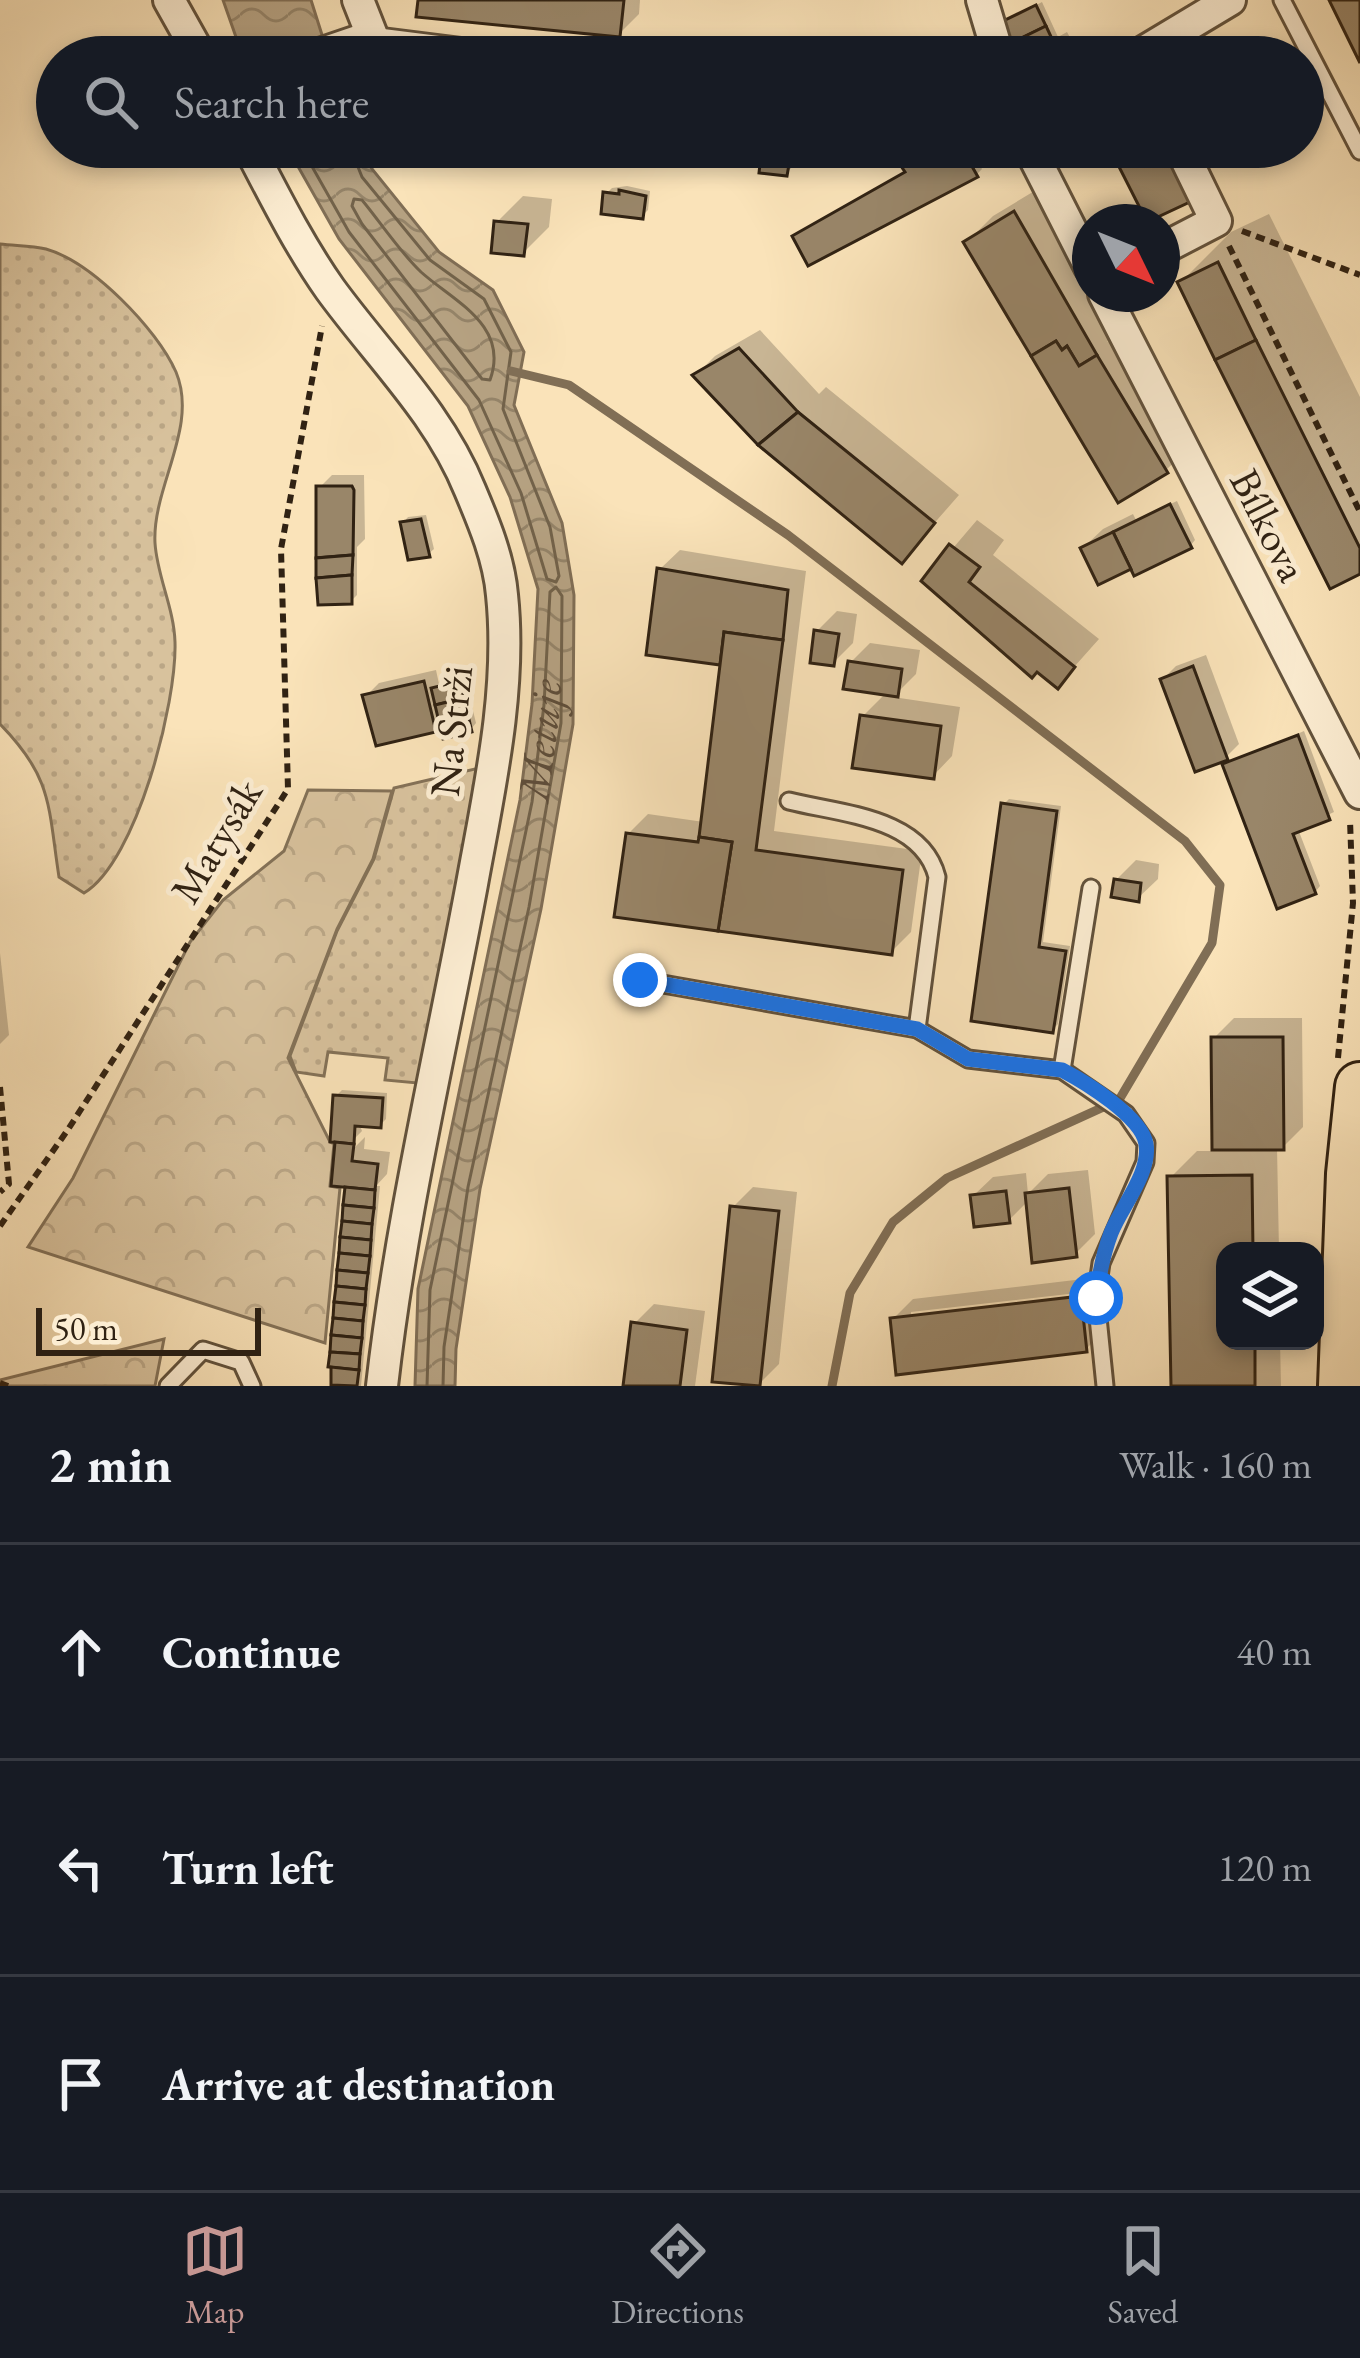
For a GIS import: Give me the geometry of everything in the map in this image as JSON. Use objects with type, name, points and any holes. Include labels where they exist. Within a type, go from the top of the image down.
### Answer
[{"type":"main road","points":[[1343,1386],[1351,1174],[1360,1087]]},
{"type":"street","points":[[169,0],[189,36]]},
{"type":"street","points":[[358,0],[365,36]]},
{"type":"street","points":[[982,0],[992,36]]},
{"type":"street","points":[[1171,36],[1230,0]]},
{"type":"street","name":"Na Strži","points":[[260,168],[329,287],[432,419],[468,484],[502,594],[502,695],[486,805],[393,1285],[382,1386]]},
{"type":"street","points":[[1040,168],[1072,232]]},
{"type":"street","points":[[1180,240],[1216,221],[1190,168]]},
{"type":"street","name":"Bílkova","points":[[1113,312],[1360,793]]},
{"type":"lane","points":[[1282,0],[1301,36]]},
{"type":"lane","points":[[1324,81],[1360,151]]},
{"type":"lane","points":[[789,801],[900,829],[932,858],[937,878],[917,1029]]},
{"type":"lane","points":[[1068,1073],[1091,888]]},
{"type":"lane","points":[[640,980],[917,1029],[968,1059],[1068,1073],[1126,1114],[1146,1143],[1145,1162],[1101,1263],[1096,1298],[1105,1386]]},
{"type":"lane","points":[[168,1386],[203,1350],[241,1362],[252,1386]]},
{"type":"path","points":[[1216,221],[1360,275]]},
{"type":"path","points":[[1216,221],[1360,512]]},
{"type":"path","name":"Matysák","points":[[0,1226],[67,1131],[288,789],[281,549],[329,287]]},
{"type":"path","points":[[0,1087],[9,1184],[0,1192]]},
{"type":"green space","points":[[0,244],[46,249],[102,282],[154,336],[176,372],[182,393],[179,436],[160,500],[155,543],[174,629],[169,702],[137,815],[121,849],[84,893],[59,877],[39,777],[0,724]]},
{"type":"green space","points":[[479,768],[417,1083],[385,1080],[388,1058],[328,1052],[324,1076],[296,1072],[290,1056],[337,931],[374,859],[394,788]]},
{"type":"green space","points":[[308,790],[392,791],[373,859],[337,929],[288,1058],[334,1144],[330,1186],[340,1188],[325,1343],[28,1247],[73,1178],[190,942],[223,900],[284,851]]},
{"type":"green space","points":[[164,1339],[155,1386],[0,1386],[0,1380]]},
{"type":"water","points":[[223,0],[311,0],[322,36],[236,36]]},
{"type":"water","name":"Metuje","points":[[299,168],[371,168],[439,252],[493,290],[524,352],[514,405],[562,523],[574,595],[573,724],[541,909],[480,1189],[456,1349],[455,1386],[415,1386],[418,1289],[520,800],[532,704],[538,589],[510,497],[468,406],[339,239]]},
{"type":"building","points":[[418,0],[624,0],[620,36],[416,17]]},
{"type":"building","points":[[1329,0],[1360,0],[1360,63]]},
{"type":"building","points":[[1036,5],[1046,26],[1025,36],[1003,36],[997,24]]},
{"type":"building","points":[[1046,26],[1051,36],[1025,36]]},
{"type":"building","points":[[760,168],[788,168],[787,176],[759,173]]},
{"type":"building","points":[[902,168],[973,168],[978,177],[808,266],[792,236],[905,172]]},
{"type":"building","points":[[1120,168],[1178,168],[1194,200],[1180,207],[1138,204]]},
{"type":"building","points":[[619,190],[646,196],[643,219],[601,214],[603,192],[619,194]]},
{"type":"building","points":[[1014,211],[1097,355],[1079,366],[1067,346],[1062,350],[1056,341],[1031,356],[963,242]]},
{"type":"building","points":[[494,221],[528,224],[524,256],[491,253]]},
{"type":"building","points":[[1218,262],[1256,340],[1215,360],[1180,281]]},
{"type":"building","points":[[1256,340],[1360,548],[1360,574],[1330,589],[1215,360]]},
{"type":"building","points":[[1056,341],[1062,350],[1067,346],[1079,366],[1097,355],[1168,473],[1118,503],[1031,356]]},
{"type":"building","points":[[739,348],[798,412],[758,445],[692,375]]},
{"type":"building","points":[[798,412],[935,523],[902,564],[758,445]]},
{"type":"building","points":[[316,486],[352,486],[353,555],[316,558]]},
{"type":"building","points":[[1170,504],[1192,548],[1134,576],[1113,532]]},
{"type":"building","points":[[421,519],[430,557],[408,560],[400,522]]},
{"type":"building","points":[[1113,532],[1131,569],[1098,585],[1080,548]]},
{"type":"building","points":[[949,544],[980,567],[969,582],[1075,667],[1058,689],[1037,672],[1032,678],[921,581]]},
{"type":"building","points":[[353,555],[352,575],[316,578],[316,558]]},
{"type":"building","points":[[657,568],[788,590],[783,640],[724,632],[720,665],[646,655]]},
{"type":"building","points":[[352,575],[352,604],[318,605],[316,578]]},
{"type":"building","points":[[814,630],[839,634],[834,666],[810,663]]},
{"type":"building","points":[[724,632],[783,640],[756,850],[903,870],[892,955],[718,931],[732,842],[699,837]]},
{"type":"building","points":[[848,661],[902,669],[898,697],[843,689]]},
{"type":"building","points":[[1193,666],[1228,760],[1195,772],[1160,679]]},
{"type":"building","points":[[424,681],[436,732],[376,746],[362,695]]},
{"type":"building","points":[[460,681],[464,698],[435,705],[431,688]]},
{"type":"building","points":[[464,698],[468,715],[439,722],[435,705]]},
{"type":"building","points":[[468,715],[472,732],[443,739],[439,722]]},
{"type":"building","points":[[860,715],[941,726],[934,779],[852,768]]},
{"type":"building","points":[[1298,735],[1330,820],[1293,834],[1316,894],[1277,909],[1222,764]]},
{"type":"building","points":[[1001,803],[1057,811],[1039,947],[1066,951],[1053,1033],[971,1021]]},
{"type":"building","points":[[626,833],[732,842],[718,931],[614,917]]},
{"type":"building","points":[[1114,879],[1141,883],[1139,902],[1111,897]]},
{"type":"building","points":[[1211,1037],[1283,1037],[1284,1150],[1212,1150]]},
{"type":"building","points":[[333,1095],[383,1098],[381,1128],[355,1126],[354,1144],[330,1142]]},
{"type":"building","points":[[335,1142],[354,1144],[352,1161],[378,1164],[375,1190],[331,1186]]},
{"type":"building","points":[[1252,1175],[1253,1242],[1216,1242],[1216,1350],[1255,1350],[1255,1386],[1171,1386],[1167,1176]]},
{"type":"building","points":[[345,1187],[375,1190],[374,1208],[343,1205]]},
{"type":"building","points":[[1069,1188],[1077,1257],[1032,1263],[1025,1193]]},
{"type":"building","points":[[1006,1191],[1010,1223],[974,1227],[970,1195]]},
{"type":"building","points":[[343,1205],[374,1208],[372,1224],[342,1221]]},
{"type":"building","points":[[730,1206],[779,1211],[760,1386],[712,1382]]},
{"type":"building","points":[[342,1221],[372,1224],[371,1240],[340,1237]]},
{"type":"building","points":[[340,1237],[371,1240],[370,1256],[339,1253]]},
{"type":"building","points":[[339,1253],[370,1256],[368,1273],[337,1270]]},
{"type":"building","points":[[337,1270],[368,1273],[366,1289],[336,1286]]},
{"type":"building","points":[[336,1286],[366,1289],[365,1305],[334,1302]]},
{"type":"building","points":[[1081,1296],[1087,1352],[896,1375],[890,1318]]},
{"type":"building","points":[[334,1302],[365,1305],[363,1321],[333,1318]]},
{"type":"building","points":[[333,1318],[363,1321],[362,1338],[331,1335]]},
{"type":"building","points":[[631,1322],[687,1330],[680,1386],[623,1386]]},
{"type":"building","points":[[331,1335],[362,1338],[360,1354],[330,1352]]},
{"type":"building","points":[[330,1352],[360,1354],[359,1370],[328,1367]]},
{"type":"building","points":[[331,1367],[359,1370],[357,1386],[331,1385]]},
{"type":"waterway","points":[[511,371],[569,385],[788,535],[1185,841],[1220,885],[1212,943],[1119,1100],[947,1178],[893,1222],[850,1293],[832,1386]]},
{"type":"route","points":[[640,980],[917,1029],[968,1059],[1062,1070],[1074,1076],[1133,1120],[1146,1143],[1145,1162],[1101,1263],[1096,1298]]}]
